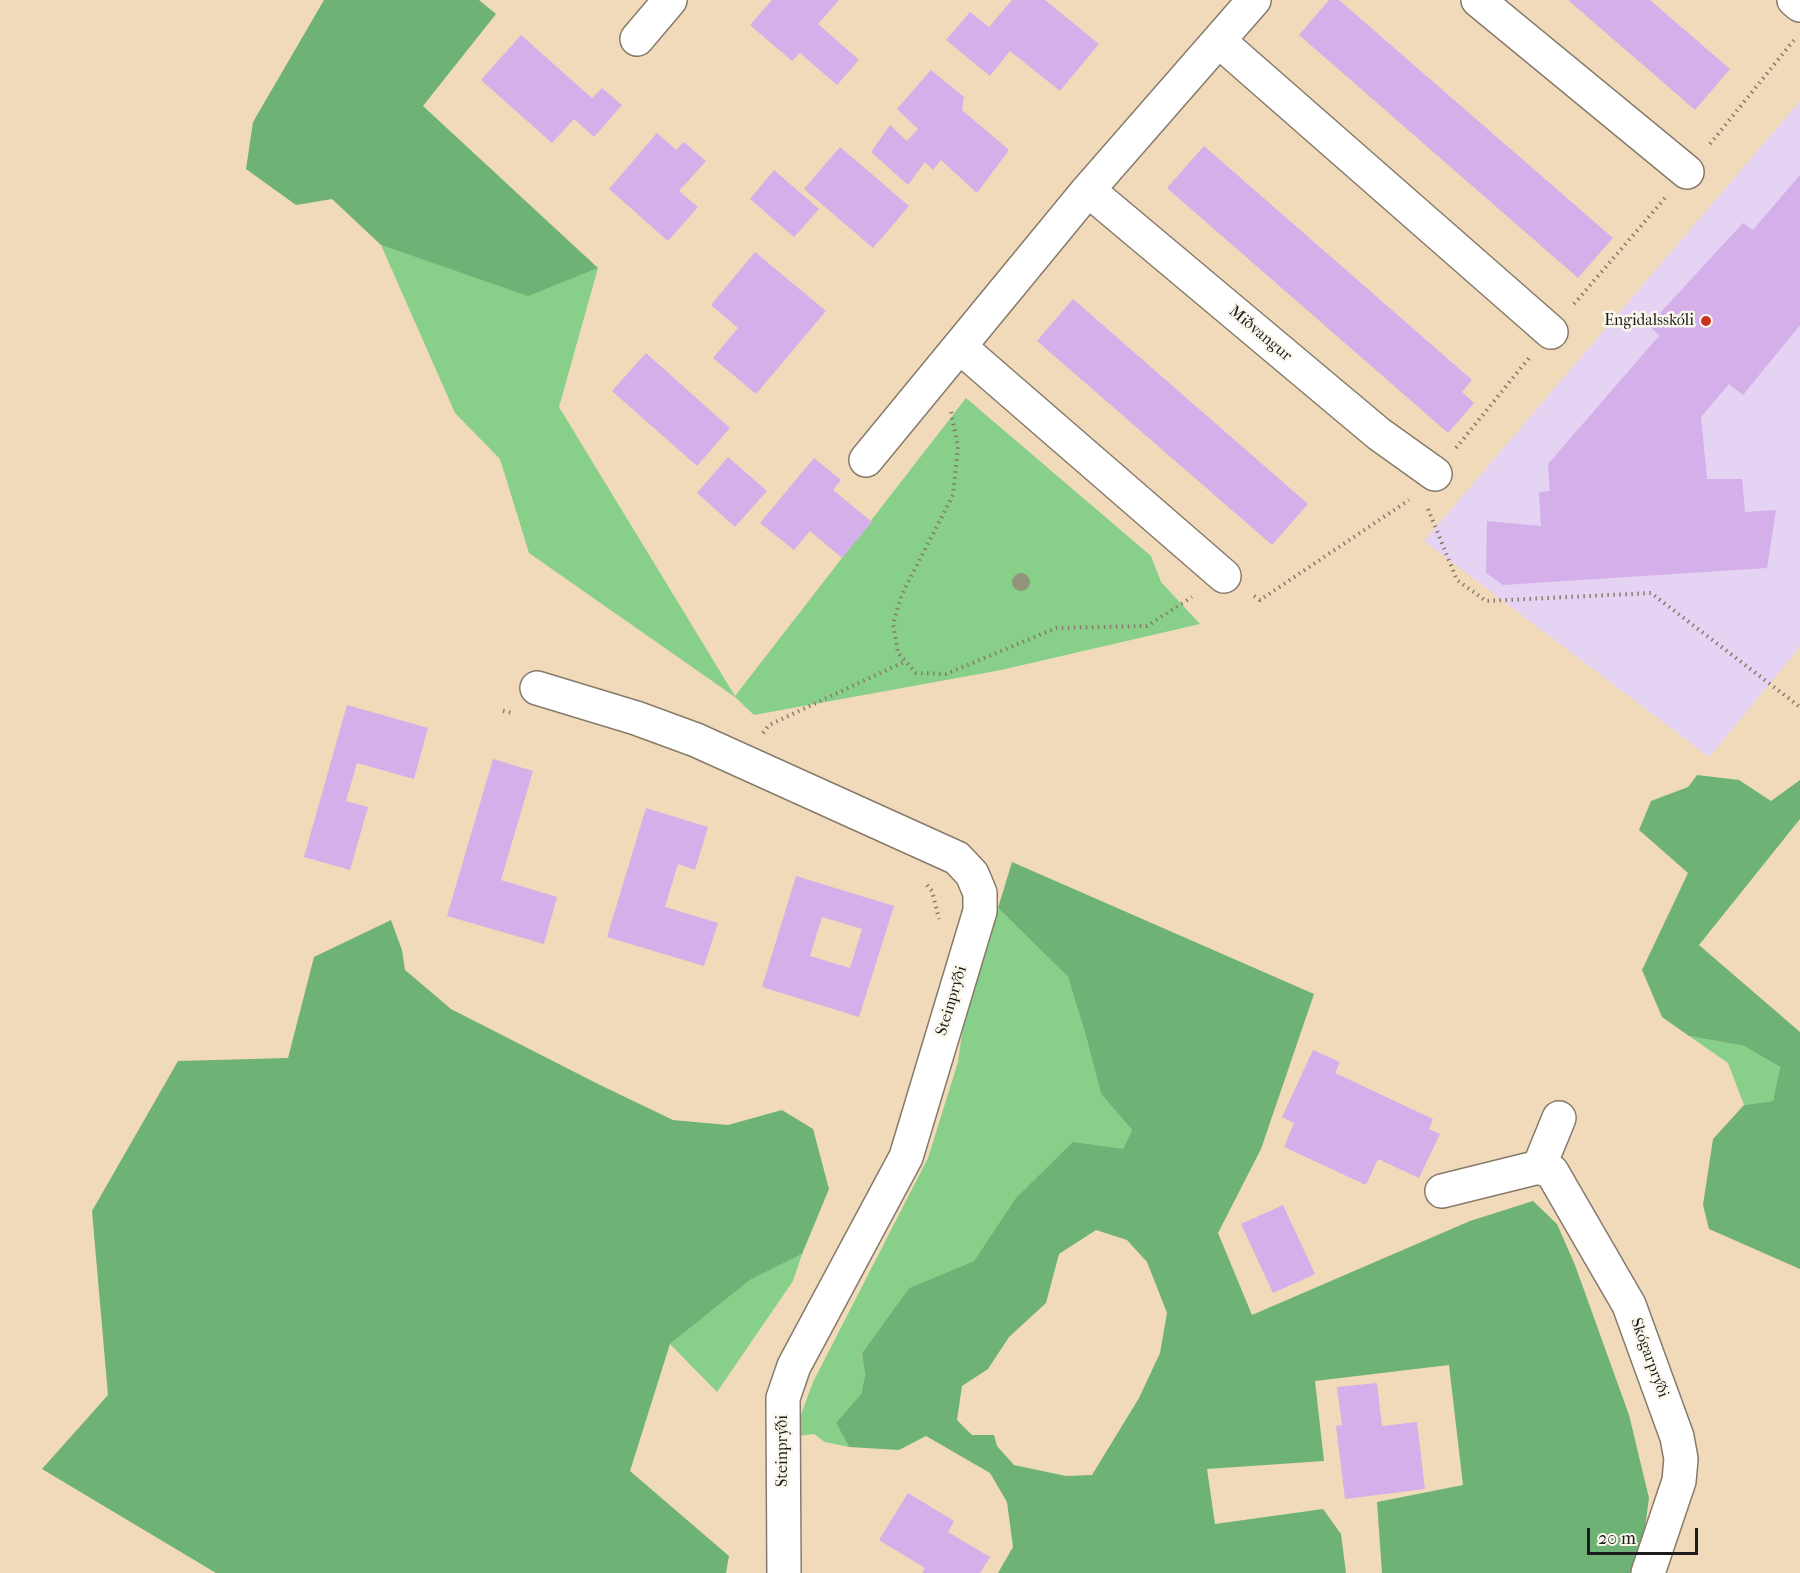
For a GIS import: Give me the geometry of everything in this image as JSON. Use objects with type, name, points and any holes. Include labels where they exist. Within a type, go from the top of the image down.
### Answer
[{"type":"street","points":[[637,39],[670,0]]},
{"type":"street","points":[[866,460],[1088,190],[1254,0]]},
{"type":"street","points":[[1478,0],[1687,172]]},
{"type":"street","points":[[1794,0],[1800,5]]},
{"type":"street","points":[[1219,41],[1551,332]]},
{"type":"street","name":"Miðvangur","points":[[1088,190],[1379,434],[1430,488]]},
{"type":"street","points":[[960,347],[1224,576]]},
{"type":"street","name":"Steinprýði","points":[[537,688],[636,718],[696,740],[957,858],[972,874],[980,893],[980,911],[906,1157],[794,1366],[783,1398],[784,1573]]},
{"type":"street","points":[[1443,1191],[1539,1167],[1559,1118]]},
{"type":"street","name":"Skógarprýði","points":[[1539,1167],[1552,1172],[1629,1305],[1677,1437],[1681,1459],[1679,1481],[1648,1573]]},
{"type":"path","points":[[933,379],[949,406],[958,447],[953,495],[902,594],[893,624],[898,653],[916,673],[946,674],[1056,628],[1148,626],[1224,576]]},
{"type":"path","points":[[1430,488],[1457,580],[1486,601],[1651,593],[1800,707]]},
{"type":"path","points":[[752,765],[762,734],[769,725],[906,661]]},
{"type":"path","points":[[503,711],[513,714]]},
{"type":"path","points":[[925,884],[932,891],[940,922]]},
{"type":"shaded area","name":"Engidalsskóli","points":[[1800,101],[1800,647],[1709,757],[1424,541]]},
{"type":"green space","points":[[324,0],[479,0],[496,14],[423,106],[598,268],[528,296],[381,245],[332,199],[296,205],[246,169],[253,122]]},
{"type":"green space","points":[[381,245],[528,295],[598,268],[559,407],[735,696],[966,398],[1151,556],[1161,582],[1200,624],[1001,670],[754,715],[735,697],[529,553],[500,459],[455,413]]},
{"type":"green space","points":[[1697,775],[1739,780],[1771,801],[1800,780],[1800,819],[1699,945],[1800,1032],[1800,1269],[1709,1229],[1703,1205],[1713,1139],[1744,1105],[1773,1101],[1780,1067],[1744,1046],[1689,1036],[1662,1017],[1642,970],[1688,873],[1639,830],[1651,801],[1688,787]]},
{"type":"green space","points":[[1012,862],[1314,994],[1261,1149],[1218,1233],[1252,1315],[1470,1221],[1533,1201],[1557,1224],[1575,1265],[1629,1415],[1649,1498],[1644,1535],[1633,1573],[1382,1573],[1377,1502],[1463,1485],[1449,1365],[1315,1381],[1324,1461],[1207,1469],[1215,1524],[1323,1509],[1341,1534],[1346,1573],[998,1573],[1013,1547],[1007,1502],[990,1473],[926,1436],[899,1450],[849,1447],[836,1423],[861,1394],[865,1375],[862,1353],[909,1288],[974,1261],[1015,1199],[1073,1142],[1123,1149],[1132,1130],[1101,1094],[1068,977],[998,908]],"holes":[[[1096,1230],[1127,1240],[1147,1262],[1167,1313],[1160,1353],[1139,1398],[1092,1475],[1066,1476],[1014,1465],[997,1446],[994,1435],[972,1435],[957,1420],[962,1386],[988,1369],[1009,1337],[1046,1303],[1059,1254]]]},
{"type":"green space","points":[[998,908],[1068,977],[1101,1094],[1132,1130],[1123,1149],[1015,1199],[974,1261],[909,1288],[862,1353],[865,1375],[861,1394],[836,1423],[849,1447],[825,1442],[814,1434],[798,1436],[799,1420],[813,1382],[928,1158],[958,1062],[963,1026]]},
{"type":"green space","points":[[391,920],[402,950],[405,970],[451,1009],[600,1085],[673,1120],[728,1125],[782,1110],[813,1129],[829,1189],[802,1254],[750,1280],[670,1344],[630,1471],[729,1556],[726,1573],[216,1573],[42,1469],[108,1395],[92,1211],[178,1061],[288,1058],[314,957]]},
{"type":"green space","points":[[1689,1036],[1744,1046],[1780,1067],[1773,1101],[1744,1105],[1728,1063]]},
{"type":"green space","points":[[802,1254],[793,1281],[717,1392],[670,1344],[750,1280]]},
{"type":"building","points":[[772,0],[839,0],[818,24],[859,60],[837,85],[800,53],[792,61],[750,25]]},
{"type":"building","points":[[1012,0],[1045,0],[1099,44],[1060,91],[1010,51],[990,76],[946,40],[970,12],[989,27]]},
{"type":"building","points":[[1329,0],[1339,0],[1613,238],[1578,278],[1299,35]]},
{"type":"building","points":[[1568,0],[1650,0],[1730,69],[1695,110]]},
{"type":"building","points":[[521,35],[592,98],[602,88],[622,105],[594,137],[574,119],[552,143],[481,80]]},
{"type":"building","points":[[931,70],[964,97],[962,110],[1009,150],[977,193],[941,160],[933,170],[925,162],[908,185],[871,152],[890,125],[907,141],[918,129],[897,109]]},
{"type":"building","points":[[657,133],[676,150],[684,142],[706,161],[679,191],[698,207],[668,241],[609,189]]},
{"type":"building","points":[[1204,146],[1472,380],[1462,392],[1474,403],[1448,433],[1167,188]]},
{"type":"building","points":[[840,147],[909,206],[873,248],[804,189]]},
{"type":"building","points":[[774,170],[819,209],[794,237],[750,199]]},
{"type":"building","points":[[1800,175],[1800,325],[1743,395],[1729,384],[1701,417],[1707,479],[1742,479],[1745,512],[1776,510],[1767,568],[1503,585],[1486,573],[1487,521],[1541,526],[1539,492],[1550,491],[1548,464],[1659,336],[1649,325],[1743,223],[1753,230]]},
{"type":"building","points":[[755,252],[826,311],[756,394],[713,358],[738,328],[711,305]]},
{"type":"building","points":[[1073,299],[1308,504],[1272,545],[1037,341]]},
{"type":"building","points":[[646,353],[730,428],[697,466],[612,391]]},
{"type":"building","points":[[728,457],[767,491],[735,527],[697,493]]},
{"type":"building","points":[[814,458],[841,480],[833,490],[872,522],[842,558],[810,531],[794,550],[760,523]]},
{"type":"building","points":[[347,705],[428,728],[414,779],[357,763],[346,801],[368,807],[350,870],[304,857]]},
{"type":"building","points":[[493,759],[533,771],[501,880],[557,897],[544,944],[447,916]]},
{"type":"building","points":[[646,808],[708,827],[695,870],[678,864],[665,907],[718,923],[704,966],[607,937]]},
{"type":"building","points":[[796,876],[894,906],[859,1017],[762,987]],"holes":[[[822,917],[862,929],[850,968],[810,956]]]},
{"type":"building","points":[[1313,1050],[1340,1062],[1335,1073],[1433,1119],[1429,1129],[1440,1134],[1419,1178],[1378,1159],[1366,1185],[1284,1147],[1294,1123],[1282,1117]]},
{"type":"building","points":[[1283,1205],[1315,1274],[1273,1293],[1241,1224]]},
{"type":"building","points":[[1377,1383],[1382,1426],[1417,1422],[1425,1489],[1345,1499],[1336,1426],[1342,1425],[1337,1387]]},
{"type":"building","points":[[908,1493],[954,1521],[948,1532],[990,1557],[980,1573],[924,1573],[922,1572],[925,1568],[879,1540]]},
{"type":"place","name":"Engidalsskóli","points":[[1706,321]]}]
